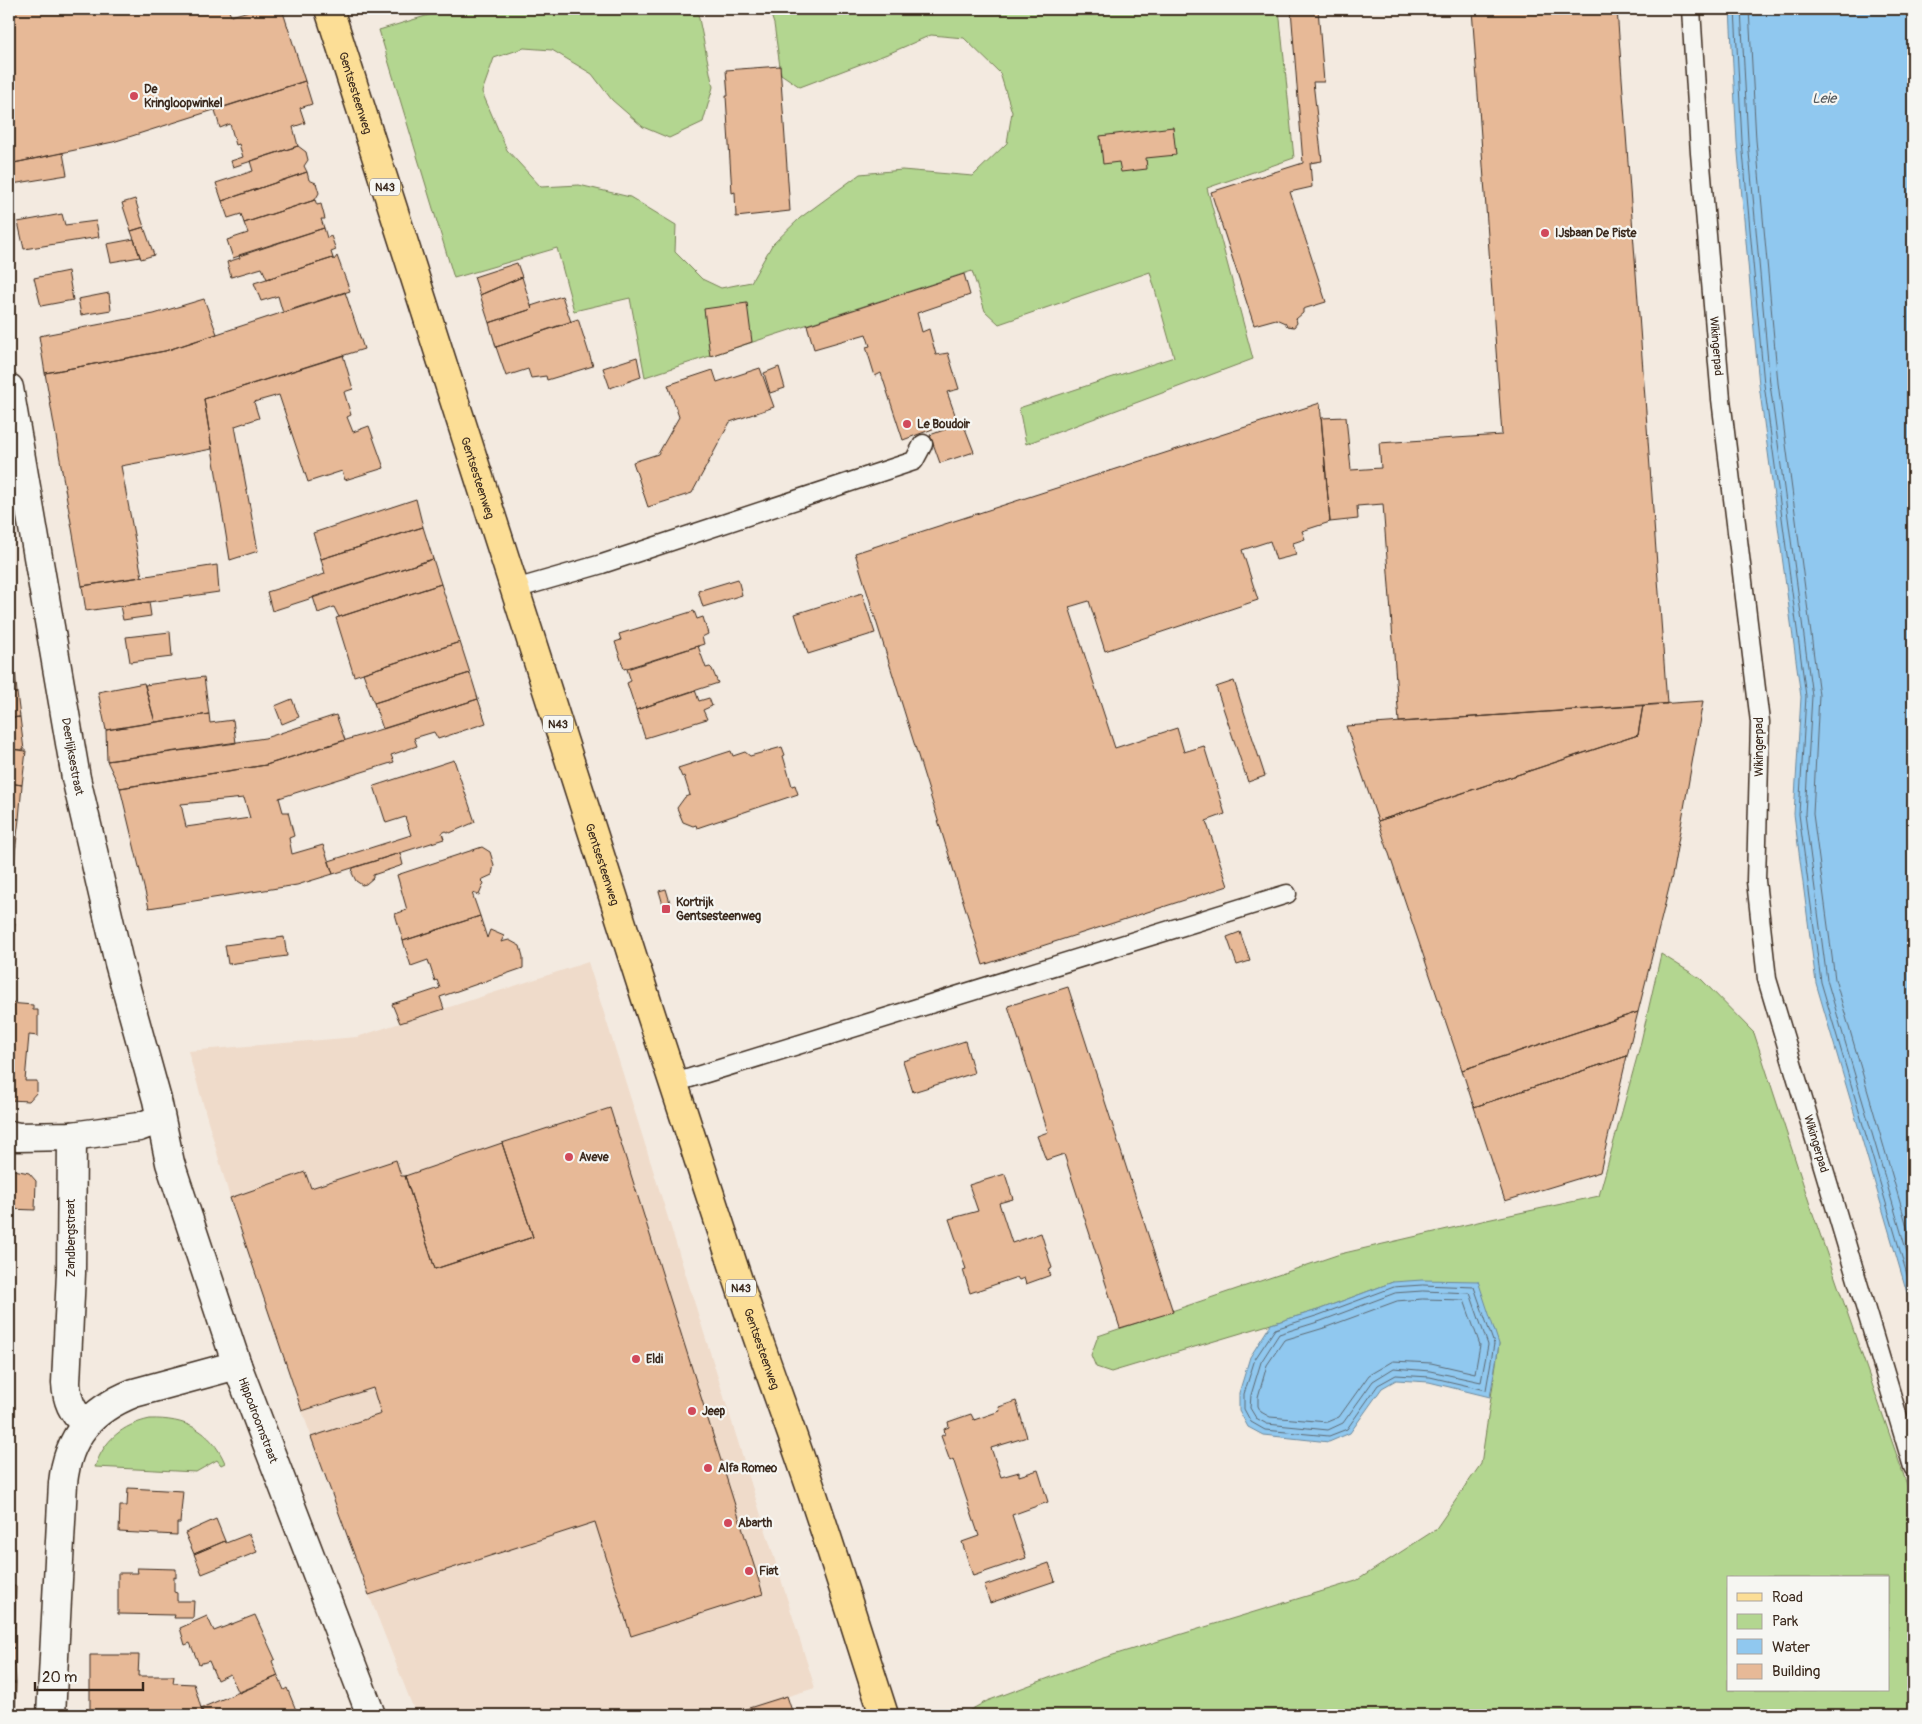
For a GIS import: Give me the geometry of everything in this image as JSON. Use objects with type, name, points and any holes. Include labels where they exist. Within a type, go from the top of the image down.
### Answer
[{"type":"main road","name":"Gentsesteenweg","points":[[329,9],[438,356],[515,589],[624,934],[737,1277],[812,1492],[884,1715]]},
{"type":"street","name":"Deerlijksestraat","points":[[9,388],[76,778],[119,964],[160,1118]]},
{"type":"street","points":[[9,1136],[72,1136],[138,1127],[160,1118]]},
{"type":"street","name":"Hippodroomstraat","points":[[160,1118],[170,1163],[237,1365],[371,1715]]},
{"type":"street","name":"Zandbergstraat","points":[[72,1136],[72,1273],[66,1383],[67,1397],[71,1408],[85,1424]]},
{"type":"street","points":[[51,1715],[65,1466],[76,1437],[85,1424],[108,1405],[134,1393],[237,1365]]},
{"type":"lane","name":"Wikingerpad","points":[[1691,9],[1700,153],[1722,399],[1760,722],[1756,881],[1767,979],[1913,1467]]},
{"type":"lane","points":[[515,589],[602,564],[914,461],[923,444]]},
{"type":"lane","points":[[674,1083],[1287,894]]},
{"type":"shaded area","points":[[588,962],[815,1688],[727,1715],[416,1715],[369,1595],[302,1411],[230,1198],[188,1051],[357,1037]]},
{"type":"green space","points":[[449,9],[697,9],[713,87],[703,122],[669,138],[643,127],[612,100],[592,74],[552,50],[524,48],[494,58],[482,92],[507,150],[541,187],[579,185],[630,197],[676,225],[675,252],[702,279],[721,288],[751,282],[772,245],[800,218],[860,174],[902,170],[973,176],[1007,143],[1012,112],[1000,73],[964,38],[931,35],[890,53],[800,87],[781,74],[774,24],[769,9],[1279,9],[1294,158],[1207,188],[1253,359],[1026,444],[1019,408],[1174,357],[1150,272],[999,324],[985,311],[972,271],[645,377],[630,298],[574,311],[557,248],[454,278],[379,30]]},
{"type":"green space","points":[[1661,954],[1701,979],[1754,1033],[1811,1208],[1913,1502],[1913,1715],[961,1715],[987,1701],[1100,1659],[1356,1581],[1435,1530],[1481,1464],[1499,1344],[1393,1282],[1318,1310],[1111,1372],[1096,1367],[1091,1355],[1098,1336],[1340,1254],[1599,1196],[1640,1046]]},
{"type":"green space","points":[[150,1419],[175,1421],[195,1428],[212,1442],[225,1463],[221,1465],[217,1460],[196,1472],[95,1467],[103,1449],[115,1435],[131,1425]]},
{"type":"water","name":"Leie","points":[[1730,9],[1913,9],[1913,1313],[1816,983],[1794,814],[1801,697],[1759,385],[1737,142]]},
{"type":"water","points":[[1422,1280],[1478,1281],[1499,1344],[1490,1397],[1429,1382],[1396,1380],[1382,1388],[1350,1433],[1329,1442],[1263,1435],[1248,1427],[1239,1410],[1239,1393],[1250,1357],[1271,1324],[1318,1310],[1393,1282]]},
{"type":"building","name":"De Kringloopwinkel","points":[[9,9],[228,9],[231,16],[256,9],[282,9],[305,81],[113,142],[9,164]]},
{"type":"building","points":[[1291,9],[1318,9],[1324,82],[1313,82],[1322,161],[1310,163],[1312,187],[1290,192],[1326,302],[1303,309],[1303,313],[1296,319],[1297,323],[1294,327],[1287,326],[1276,319],[1254,325],[1211,192],[1303,163]]},
{"type":"building","points":[[1472,9],[1617,9],[1667,704],[1399,722],[1383,504],[1357,506],[1358,519],[1330,522],[1321,418],[1346,417],[1351,470],[1381,468],[1379,443],[1502,435]]},
{"type":"building","points":[[780,66],[790,211],[736,217],[735,192],[732,193],[726,70]]},
{"type":"building","points":[[305,81],[312,104],[300,108],[305,123],[293,127],[298,146],[233,167],[231,161],[243,157],[239,144],[236,145],[230,124],[220,128],[215,110]]},
{"type":"building","points":[[1173,127],[1176,155],[1146,158],[1147,169],[1121,172],[1119,162],[1103,164],[1100,136]]},
{"type":"building","points":[[298,146],[306,152],[308,160],[304,166],[307,172],[222,201],[216,183],[253,171],[250,161]]},
{"type":"building","points":[[63,153],[67,175],[12,184],[9,164]]},
{"type":"building","points":[[307,172],[309,180],[316,183],[319,193],[315,200],[244,223],[241,214],[228,218],[222,201]]},
{"type":"building","points":[[135,199],[144,227],[131,231],[122,203]]},
{"type":"building","points":[[315,200],[317,205],[321,204],[325,219],[321,219],[324,228],[233,258],[227,240],[248,233],[244,223]]},
{"type":"building","points":[[62,214],[65,225],[96,221],[99,237],[24,249],[18,222]]},
{"type":"building","points":[[144,227],[154,255],[141,259],[131,231]]},
{"type":"building","points":[[324,228],[327,238],[331,236],[336,250],[331,252],[333,258],[267,279],[262,268],[231,277],[227,262],[240,258],[239,255]]},
{"type":"building","points":[[134,239],[140,257],[111,262],[107,244]]},
{"type":"building","points":[[337,256],[350,291],[283,313],[278,296],[261,301],[254,283],[333,258],[334,260]]},
{"type":"building","points":[[517,263],[522,277],[480,295],[474,277]]},
{"type":"building","points":[[68,271],[73,300],[41,306],[34,278]]},
{"type":"building","points":[[964,274],[970,295],[917,313],[922,332],[929,329],[936,355],[948,353],[959,389],[947,392],[957,420],[903,440],[881,373],[875,376],[866,347],[870,346],[866,334],[814,349],[807,325]]},
{"type":"building","points":[[522,277],[532,309],[489,323],[480,295]]},
{"type":"building","points":[[345,292],[364,349],[204,399],[212,449],[121,466],[142,577],[82,586],[45,373],[165,351]]},
{"type":"building","points":[[109,293],[111,310],[81,315],[78,299]]},
{"type":"building","points":[[562,296],[571,322],[496,347],[489,323],[532,309],[531,306]]},
{"type":"building","points":[[204,299],[217,334],[165,351],[45,373],[39,336],[154,314]]},
{"type":"building","points":[[747,303],[752,342],[710,356],[704,309]]},
{"type":"building","points":[[578,319],[593,366],[547,380],[546,376],[531,378],[528,369],[506,376],[496,347]]},
{"type":"building","points":[[343,355],[353,389],[344,392],[351,415],[347,417],[353,432],[369,426],[384,468],[345,480],[342,471],[308,482],[279,395],[254,402],[259,418],[235,426],[258,551],[230,560],[204,399]]},
{"type":"building","points":[[637,357],[641,377],[610,388],[603,368]]},
{"type":"building","points":[[779,367],[785,388],[770,393],[764,373]]},
{"type":"building","points":[[760,368],[774,407],[730,422],[692,493],[648,507],[633,462],[658,454],[679,417],[668,385],[713,370],[717,382]]},
{"type":"building","points":[[1320,403],[1330,522],[1302,531],[1305,539],[1293,543],[1296,555],[1276,560],[1270,541],[1242,550],[1258,600],[1105,651],[1089,601],[1069,607],[1115,748],[1177,728],[1184,752],[1204,746],[1225,814],[1206,821],[1228,886],[983,965],[855,553]]},
{"type":"building","points":[[963,423],[974,452],[940,463],[930,435]]},
{"type":"building","points":[[416,499],[423,527],[321,559],[313,533]]},
{"type":"building","points":[[423,527],[433,559],[272,611],[267,592],[325,574],[321,559]]},
{"type":"building","points":[[433,559],[441,584],[339,617],[334,607],[318,613],[313,597]]},
{"type":"building","points":[[217,565],[219,592],[86,611],[82,586]]},
{"type":"building","points":[[738,579],[742,595],[703,607],[698,591]]},
{"type":"building","points":[[441,584],[460,642],[354,676],[336,618]]},
{"type":"building","points":[[862,593],[875,633],[808,654],[795,614]]},
{"type":"building","points":[[149,602],[151,616],[123,620],[120,606]]},
{"type":"building","points":[[694,611],[697,619],[703,617],[708,634],[702,637],[704,644],[624,669],[615,642],[621,640],[619,634]]},
{"type":"building","points":[[9,621],[13,646],[9,647]]},
{"type":"building","points":[[170,632],[172,657],[130,662],[126,637]]},
{"type":"building","points":[[460,642],[470,673],[374,703],[363,673]]},
{"type":"building","points":[[13,646],[15,669],[9,670],[9,647]]},
{"type":"building","points":[[698,646],[706,668],[710,667],[712,669],[718,683],[636,710],[627,683],[631,681],[627,669]]},
{"type":"building","points":[[15,669],[17,693],[9,694],[9,670]]},
{"type":"building","points":[[470,673],[478,699],[383,729],[374,703]]},
{"type":"building","points":[[204,677],[209,714],[155,722],[145,685]]},
{"type":"building","points":[[1234,681],[1265,776],[1248,782],[1216,687]]},
{"type":"building","points":[[144,683],[155,722],[106,730],[98,692]]},
{"type":"building","points":[[695,690],[699,701],[709,698],[712,706],[703,710],[707,719],[645,738],[636,710]]},
{"type":"building","points":[[17,693],[20,717],[9,718],[9,694]]},
{"type":"building","points":[[292,699],[299,717],[282,724],[275,706]]},
{"type":"building","points":[[478,699],[486,723],[438,739],[434,732],[414,738],[417,746],[391,755],[394,762],[279,798],[283,812],[288,812],[294,836],[289,838],[292,854],[323,845],[333,874],[297,885],[149,908],[120,788],[266,765]],"holes":[[[244,798],[250,818],[186,827],[181,804]]]},
{"type":"building","points":[[1703,701],[1672,876],[1638,1012],[1462,1070],[1378,821],[1638,735],[1643,705]]},
{"type":"building","points":[[1643,705],[1638,735],[1378,821],[1346,726]]},
{"type":"building","points":[[209,714],[210,723],[233,720],[236,743],[107,761],[106,730]]},
{"type":"building","points":[[336,715],[345,740],[266,765],[120,788],[107,761],[265,738]]},
{"type":"building","points":[[20,717],[24,750],[9,749],[9,718]]},
{"type":"building","points":[[782,747],[792,786],[795,785],[798,794],[697,828],[696,825],[693,826],[683,822],[677,808],[685,797],[690,795],[684,776],[682,777],[678,768],[731,751],[733,756],[745,752],[750,756]]},
{"type":"building","points":[[9,749],[26,751],[22,785],[9,783]]},
{"type":"building","points":[[454,760],[475,822],[450,833],[446,831],[442,833],[444,839],[333,874],[329,861],[411,835],[405,817],[386,823],[374,786]]},
{"type":"building","points":[[9,783],[22,785],[19,819],[9,818]]},
{"type":"building","points":[[9,818],[19,819],[15,853],[9,852]]},
{"type":"building","points":[[482,847],[490,852],[494,865],[492,875],[481,880],[484,883],[479,895],[472,893],[480,916],[403,941],[395,914],[407,910],[397,875]]},
{"type":"building","points":[[9,852],[15,853],[12,888],[9,888]]},
{"type":"building","points":[[400,853],[403,865],[373,875],[373,878],[366,884],[362,885],[356,881],[352,873],[353,868]]},
{"type":"building","points":[[666,889],[671,906],[664,908],[659,891]]},
{"type":"building","points":[[480,916],[487,938],[490,930],[504,936],[501,942],[509,940],[520,946],[523,968],[440,997],[444,1009],[400,1023],[392,1004],[440,988],[437,980],[435,981],[428,960],[411,966],[403,941]]},
{"type":"building","points":[[9,922],[15,923],[10,974],[9,974]]},
{"type":"building","points":[[1240,932],[1250,961],[1237,965],[1227,937]]},
{"type":"building","points":[[284,937],[287,956],[228,964],[225,945]]},
{"type":"building","points":[[1068,987],[1173,1312],[1120,1328],[1064,1154],[1046,1160],[1037,1136],[1048,1132],[1008,1006]]},
{"type":"building","points":[[9,1003],[33,1005],[33,1010],[38,1010],[38,1036],[29,1035],[25,1081],[37,1081],[37,1092],[29,1101],[9,1100]]},
{"type":"building","points":[[1638,1012],[1627,1056],[1474,1107],[1462,1070]]},
{"type":"building","points":[[965,1041],[974,1073],[913,1092],[903,1061]]},
{"type":"building","points":[[1627,1056],[1600,1172],[1505,1201],[1474,1107]]},
{"type":"building","points":[[610,1108],[763,1594],[631,1636],[595,1522],[369,1595],[311,1437],[381,1414],[373,1388],[302,1411],[230,1198],[305,1172],[311,1188],[396,1160],[401,1176],[405,1176],[435,1269],[533,1237],[502,1143]]},
{"type":"building","points":[[502,1143],[533,1237],[435,1269],[405,1176]]},
{"type":"building","points":[[9,1169],[29,1173],[36,1181],[35,1210],[9,1209]]},
{"type":"building","points":[[1005,1174],[1013,1199],[999,1203],[1012,1243],[1041,1233],[1052,1268],[1048,1270],[1051,1275],[1026,1284],[1024,1278],[1019,1280],[1017,1277],[970,1293],[963,1270],[966,1269],[949,1219],[978,1211],[969,1185]]},
{"type":"building","points":[[1016,1401],[1027,1437],[991,1448],[1001,1477],[1019,1472],[1019,1476],[1038,1470],[1048,1502],[1012,1515],[1026,1558],[973,1576],[962,1542],[979,1536],[953,1459],[950,1461],[941,1436],[945,1434],[944,1429],[949,1427],[948,1422],[971,1414],[974,1420],[1000,1411],[999,1407]]},
{"type":"building","points":[[128,1488],[183,1491],[180,1523],[177,1523],[177,1535],[119,1532],[120,1506],[127,1506]]},
{"type":"building","points":[[216,1519],[225,1541],[194,1554],[185,1533]]},
{"type":"building","points":[[249,1534],[257,1552],[202,1574],[194,1554],[225,1541],[226,1543]]},
{"type":"building","points":[[1049,1563],[1055,1581],[990,1603],[984,1586]]},
{"type":"building","points":[[137,1568],[176,1569],[174,1592],[177,1593],[177,1601],[194,1601],[193,1618],[174,1618],[175,1615],[118,1614],[118,1573],[138,1573]]},
{"type":"building","points":[[9,1586],[16,1586],[15,1627],[9,1627]]},
{"type":"building","points":[[255,1615],[275,1659],[272,1661],[278,1676],[239,1693],[230,1674],[217,1680],[209,1661],[199,1664],[190,1643],[185,1645],[180,1628],[207,1616],[214,1631]]},
{"type":"building","points":[[9,1627],[15,1627],[15,1648],[9,1648]]},
{"type":"building","points":[[9,1648],[15,1648],[15,1664],[9,1664]]},
{"type":"building","points":[[90,1655],[139,1655],[138,1676],[174,1676],[173,1683],[194,1684],[203,1715],[90,1715]]},
{"type":"building","points":[[9,1664],[15,1664],[16,1683],[9,1683]]},
{"type":"building","points":[[278,1676],[284,1690],[287,1688],[298,1715],[205,1715],[201,1708]]},
{"type":"building","points":[[9,1683],[16,1683],[15,1715],[9,1715]]},
{"type":"building","points":[[787,1696],[792,1711],[796,1710],[798,1715],[727,1715]]},
{"type":"place","name":"De Kringloopwinkel","points":[[134,96]]},
{"type":"place","name":"IJsbaan De Piste","points":[[1545,233]]},
{"type":"place","name":"Le Boudoir","points":[[907,424]]},
{"type":"place","name":"Kortrijk Gentsesteenweg","points":[[666,909]]},
{"type":"place","name":"Aveve","points":[[569,1157]]},
{"type":"place","name":"Eldi","points":[[636,1359]]},
{"type":"place","name":"Jeep","points":[[692,1411]]},
{"type":"place","name":"Alfa Romeo","points":[[708,1468]]},
{"type":"place","name":"Abarth","points":[[728,1523]]},
{"type":"place","name":"Fiat","points":[[749,1571]]}]
